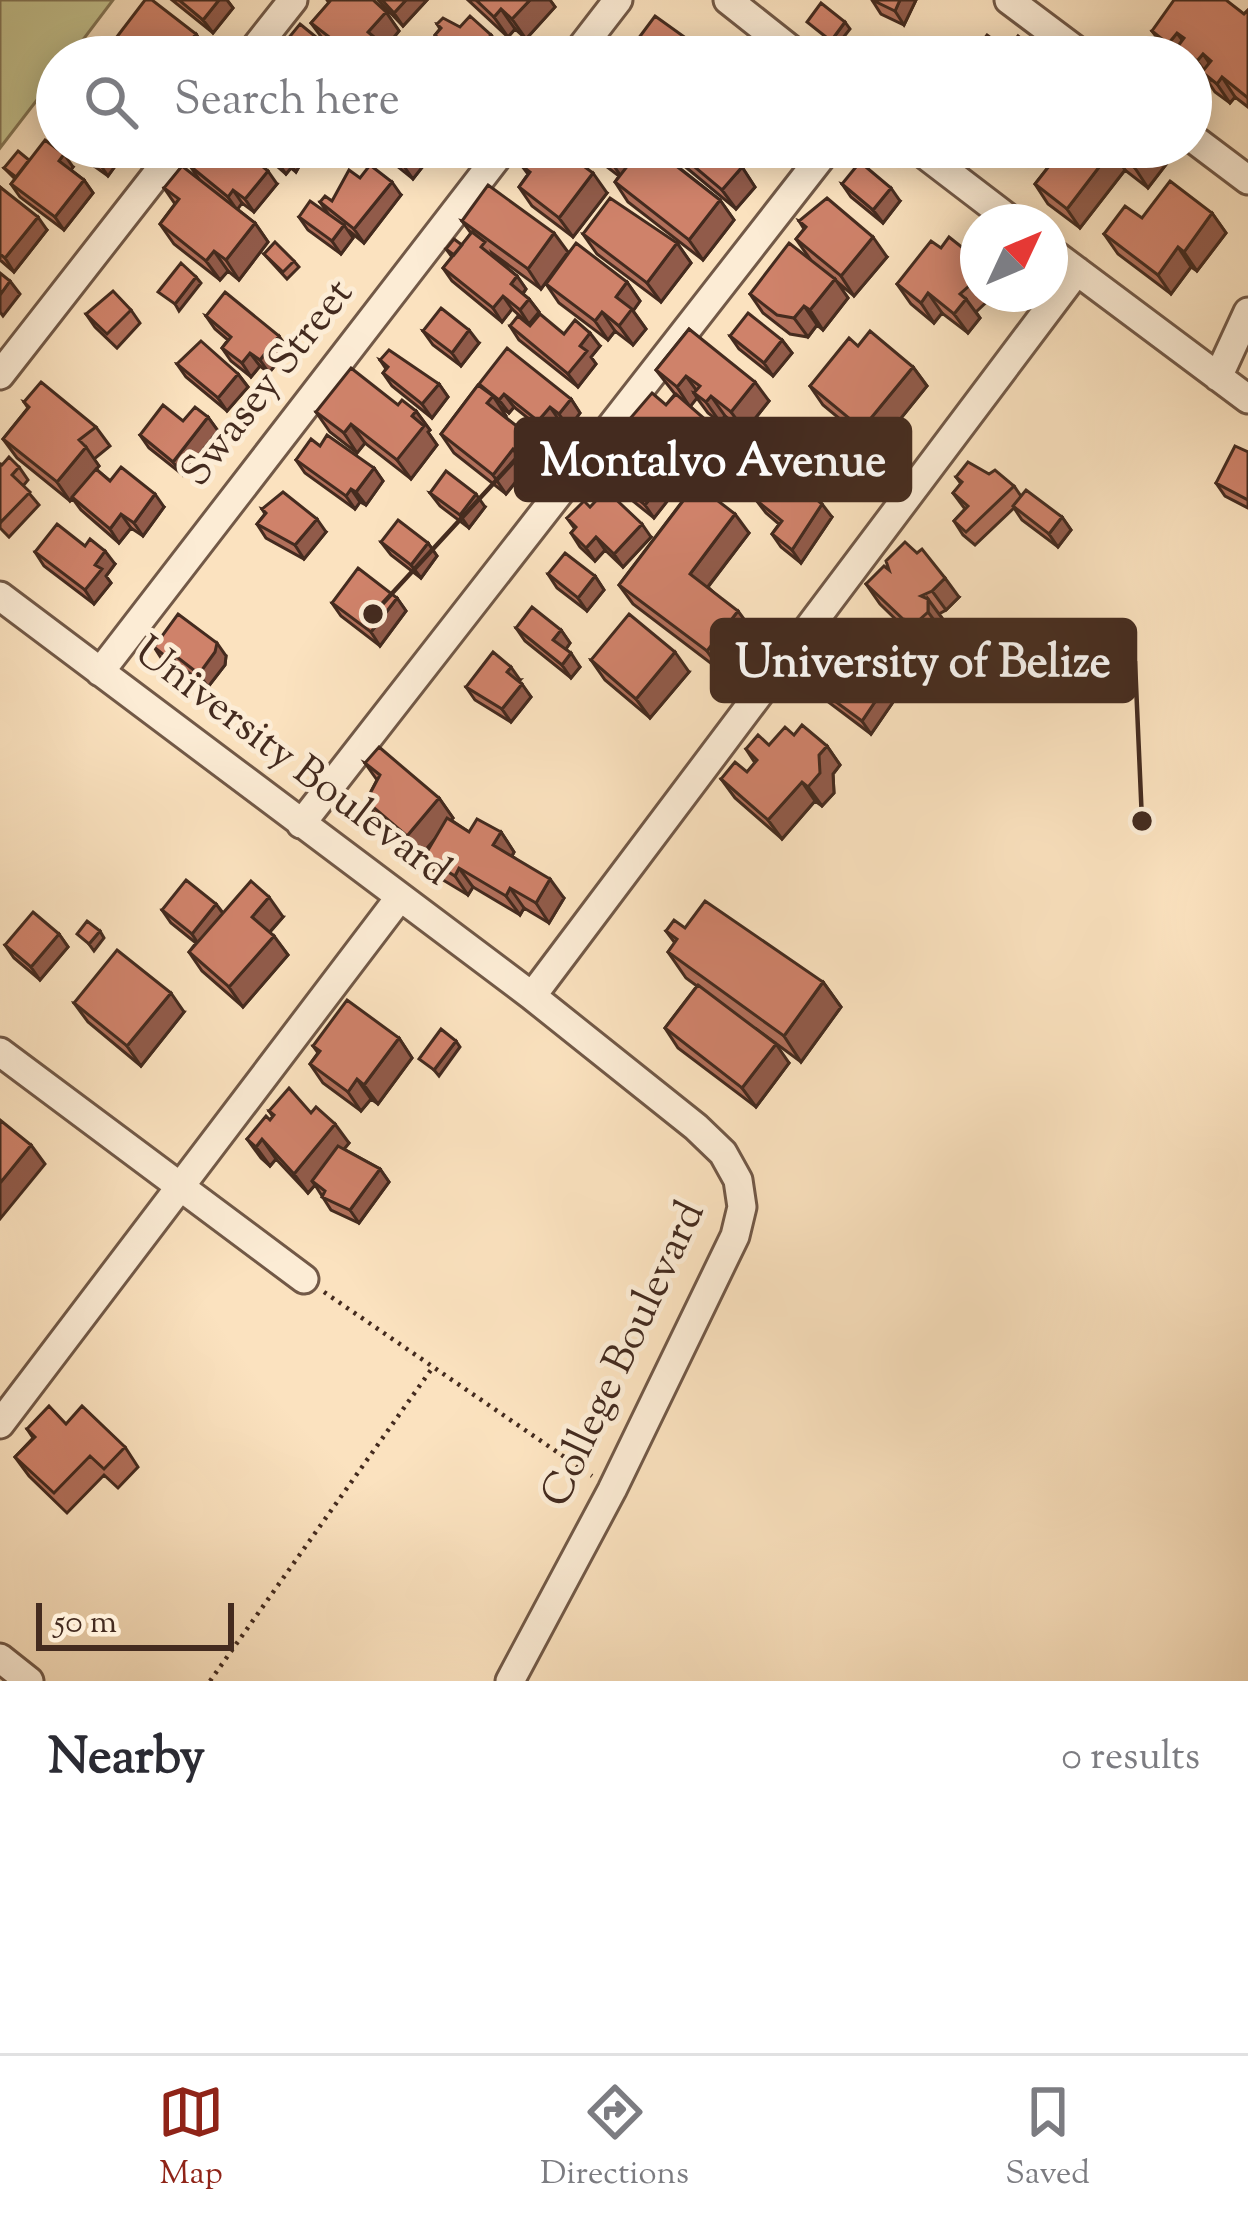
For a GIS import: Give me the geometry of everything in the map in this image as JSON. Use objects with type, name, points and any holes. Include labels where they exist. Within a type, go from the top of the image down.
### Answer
[{"type":"street","points":[[265,36],[293,0]]},
{"type":"street","points":[[590,36],[618,0]]},
{"type":"street","points":[[728,0],[773,36]]},
{"type":"street","points":[[1009,0],[1057,36]]},
{"type":"street","points":[[1212,153],[1248,180]]},
{"type":"street","points":[[0,375],[162,168]]},
{"type":"street","name":"Swasey Street","points":[[100,672],[489,168]]},
{"type":"street","points":[[301,824],[813,168]]},
{"type":"street","points":[[942,168],[989,204]]},
{"type":"street","points":[[1068,264],[1248,399]]},
{"type":"street","points":[[532,996],[1077,271]]},
{"type":"street","points":[[1217,377],[1248,312]]},
{"type":"street","name":"University Boulevard","points":[[0,596],[532,996]]},
{"type":"street","points":[[0,1424],[400,897]]},
{"type":"street","name":"College Boulevard","points":[[510,1681],[612,1490],[735,1236],[742,1207],[738,1180],[723,1153],[532,996]]},
{"type":"street","points":[[0,1052],[304,1279]]},
{"type":"street","points":[[0,1658],[29,1681]]},
{"type":"path","points":[[304,1279],[612,1490]]},
{"type":"path","points":[[210,1681],[433,1367]]},
{"type":"shaded area","points":[[0,0],[113,0],[86,36],[36,36],[36,101],[0,148]]},
{"type":"building","points":[[145,0],[152,0],[196,34],[194,36],[118,36]]},
{"type":"building","points":[[179,0],[219,0],[203,20]]},
{"type":"building","points":[[331,0],[373,0],[386,12],[368,32],[373,36],[328,36],[311,23]]},
{"type":"building","points":[[382,0],[406,0],[394,13]]},
{"type":"building","points":[[476,0],[530,0],[512,19],[501,9],[494,17]]},
{"type":"building","points":[[872,0],[900,0],[895,11]]},
{"type":"building","points":[[1174,0],[1226,0],[1244,14],[1248,10],[1248,98],[1222,77],[1217,84],[1212,80],[1212,36],[1158,36],[1152,31]]},
{"type":"building","points":[[821,3],[845,22],[835,36],[825,36],[807,22]]},
{"type":"building","points":[[470,16],[491,35],[435,35],[443,18],[460,27]]},
{"type":"building","points":[[655,16],[683,36],[640,36]]},
{"type":"building","points":[[300,24],[315,36],[290,36]]},
{"type":"building","points":[[18,151],[29,160],[16,177],[4,168]]},
{"type":"building","points":[[36,152],[36,168],[68,168],[84,180],[55,217],[11,184]]},
{"type":"building","points":[[185,168],[255,223],[226,260],[214,251],[206,261],[160,224],[179,199],[164,188]]},
{"type":"building","points":[[192,168],[268,171],[245,199],[233,190],[228,197]]},
{"type":"building","points":[[368,168],[374,168],[392,182],[354,229],[320,202],[325,196],[332,201],[349,170],[360,178]]},
{"type":"building","points":[[525,168],[586,168],[593,173],[559,218],[519,187],[530,172]]},
{"type":"building","points":[[626,168],[679,168],[720,200],[689,240],[615,182]]},
{"type":"building","points":[[696,168],[741,168],[722,190]]},
{"type":"building","points":[[855,168],[867,168],[891,188],[873,210],[842,184]]},
{"type":"building","points":[[1048,168],[1098,168],[1068,208],[1035,184]]},
{"type":"building","points":[[1170,181],[1212,213],[1184,252],[1178,247],[1158,275],[1104,234],[1125,206],[1142,218]]},
{"type":"building","points":[[488,185],[554,233],[528,269],[462,221]]},
{"type":"building","points":[[0,187],[38,217],[5,258],[0,254]]},
{"type":"building","points":[[610,198],[677,243],[647,283],[583,234]]},
{"type":"building","points":[[827,198],[873,237],[841,276],[796,239],[806,227],[799,221]]},
{"type":"building","points":[[310,201],[344,225],[332,241],[299,217]]},
{"type":"building","points":[[472,232],[485,242],[481,247],[517,276],[511,284],[529,299],[520,310],[503,296],[493,308],[443,268]]},
{"type":"building","points":[[949,237],[960,246],[960,306],[954,314],[928,293],[921,303],[897,284],[931,241],[941,248]]},
{"type":"building","points":[[454,239],[462,245],[454,255],[446,249]]},
{"type":"building","points":[[275,242],[294,261],[283,272],[264,254]]},
{"type":"building","points":[[576,243],[627,282],[616,297],[632,309],[619,326],[602,312],[595,321],[546,284]]},
{"type":"building","points":[[789,243],[835,279],[810,310],[804,306],[794,318],[777,315],[750,294]]},
{"type":"building","points":[[181,263],[196,277],[175,304],[158,292]]},
{"type":"building","points":[[0,273],[10,281],[0,295]]},
{"type":"building","points":[[113,291],[131,310],[107,334],[86,314]]},
{"type":"building","points":[[225,292],[279,336],[260,360],[250,353],[242,363],[222,348],[231,337],[206,316]]},
{"type":"building","points":[[441,308],[469,330],[452,353],[423,331]]},
{"type":"building","points":[[748,313],[782,340],[764,363],[730,336]]},
{"type":"building","points":[[540,314],[564,334],[575,320],[590,333],[580,346],[587,351],[568,374],[510,326],[518,316],[530,326]]},
{"type":"building","points":[[689,329],[755,382],[731,412],[711,396],[706,402],[694,393],[700,386],[686,376],[677,387],[656,370]]},
{"type":"building","points":[[870,331],[913,367],[862,429],[810,386],[849,338],[858,346]]},
{"type":"building","points":[[201,341],[238,374],[218,398],[177,364]]},
{"type":"building","points":[[507,348],[571,399],[559,414],[550,407],[538,421],[504,394],[499,400],[479,384]]},
{"type":"building","points":[[389,350],[439,384],[422,404],[383,373],[388,367],[380,360]]},
{"type":"building","points":[[351,368],[398,405],[402,400],[416,411],[412,416],[424,426],[397,460],[351,424],[344,433],[316,412]]},
{"type":"building","points":[[41,382],[96,427],[79,440],[86,447],[57,482],[3,439],[29,407],[24,402]]},
{"type":"building","points":[[478,385],[493,396],[487,403],[533,439],[520,456],[513,449],[493,475],[441,434]]},
{"type":"building","points":[[652,393],[666,405],[676,394],[715,428],[681,466],[628,421]]},
{"type":"building","points":[[163,405],[183,421],[195,407],[208,417],[173,462],[140,435]]},
{"type":"building","points":[[327,435],[374,468],[356,492],[351,489],[346,496],[296,460],[311,439],[320,446]]},
{"type":"building","points":[[1235,446],[1248,452],[1248,500],[1216,483]]},
{"type":"building","points":[[639,448],[670,473],[645,505],[614,480]]},
{"type":"building","points":[[9,457],[19,467],[12,475],[30,492],[0,523],[0,464]]},
{"type":"building","points":[[968,462],[989,474],[995,470],[1014,486],[966,532],[954,521],[968,506],[953,493],[962,482],[956,477]]},
{"type":"building","points":[[121,467],[155,494],[134,523],[121,514],[110,529],[72,497],[96,469],[110,481]]},
{"type":"building","points":[[446,471],[476,494],[460,515],[430,493]]},
{"type":"building","points":[[775,477],[797,495],[803,488],[822,504],[792,550],[772,534],[782,521],[756,500]]},
{"type":"building","points":[[696,484],[735,514],[690,574],[738,611],[707,651],[619,585]]},
{"type":"building","points":[[606,490],[642,524],[614,554],[596,537],[586,548],[571,533],[576,527],[567,518],[584,501],[590,507]]},
{"type":"building","points":[[1026,490],[1062,517],[1049,534],[1013,506]]},
{"type":"building","points":[[283,492],[317,519],[295,545],[257,524],[266,513],[262,509]]},
{"type":"building","points":[[398,520],[428,543],[411,565],[381,542]]},
{"type":"building","points":[[57,524],[85,546],[90,539],[105,551],[95,565],[102,569],[85,590],[35,552]]},
{"type":"building","points":[[905,542],[917,553],[922,549],[945,578],[921,596],[928,599],[928,612],[917,622],[903,619],[866,584],[884,566],[889,570],[886,561]]},
{"type":"building","points":[[565,553],[595,576],[578,598],[548,574]]},
{"type":"building","points":[[358,568],[397,598],[371,632],[332,603]]},
{"type":"building","points":[[532,607],[561,630],[553,640],[571,653],[562,665],[516,628]]},
{"type":"building","points":[[178,614],[217,643],[199,674],[168,650],[165,656],[154,647]]},
{"type":"building","points":[[629,614],[675,652],[636,699],[591,660]]},
{"type":"building","points":[[847,639],[893,675],[862,721],[813,685],[828,665],[834,669],[840,662],[833,656]]},
{"type":"building","points":[[493,652],[522,684],[502,709],[466,687]]},
{"type":"building","points":[[802,725],[827,746],[819,755],[820,773],[808,787],[802,782],[768,820],[721,779],[735,762],[747,772],[757,760],[746,749],[758,735],[769,745],[785,727],[794,735]]},
{"type":"building","points":[[379,747],[439,798],[407,836],[366,801],[380,775],[365,763]]},
{"type":"building","points":[[447,818],[469,832],[477,819],[501,832],[493,845],[550,879],[536,903],[510,888],[506,896],[459,868],[455,876],[424,857]]},
{"type":"building","points":[[186,880],[216,904],[192,934],[162,910]]},
{"type":"building","points":[[251,881],[269,897],[252,917],[274,936],[229,987],[189,952]]},
{"type":"building","points":[[705,901],[823,982],[784,1036],[668,952],[677,939],[666,931],[674,920],[685,928]]},
{"type":"building","points":[[33,912],[59,934],[31,967],[5,945]]},
{"type":"building","points":[[87,921],[100,931],[89,944],[77,934]]},
{"type":"building","points":[[117,950],[171,993],[127,1046],[74,1003]]},
{"type":"building","points":[[698,985],[776,1044],[742,1088],[665,1028]]},
{"type":"building","points":[[347,1000],[399,1038],[364,1085],[357,1079],[348,1092],[310,1064],[320,1051],[313,1046]]},
{"type":"building","points":[[441,1029],[456,1041],[434,1070],[419,1059]]},
{"type":"building","points":[[289,1088],[311,1113],[316,1107],[335,1124],[294,1174],[262,1139],[256,1147],[247,1139],[266,1116],[270,1120],[274,1115],[269,1111]]},
{"type":"building","points":[[0,1120],[31,1145],[0,1183]]},
{"type":"building","points":[[338,1146],[380,1169],[350,1210],[322,1197],[325,1191],[312,1181]]},
{"type":"building","points":[[49,1406],[66,1424],[82,1406],[125,1447],[104,1469],[90,1456],[54,1493],[15,1457],[35,1437],[27,1429]]},
{"type":"place","name":"Montalvo Avenue","points":[[373,614]]},
{"type":"place","name":"University of Belize","points":[[1142,821]]}]
